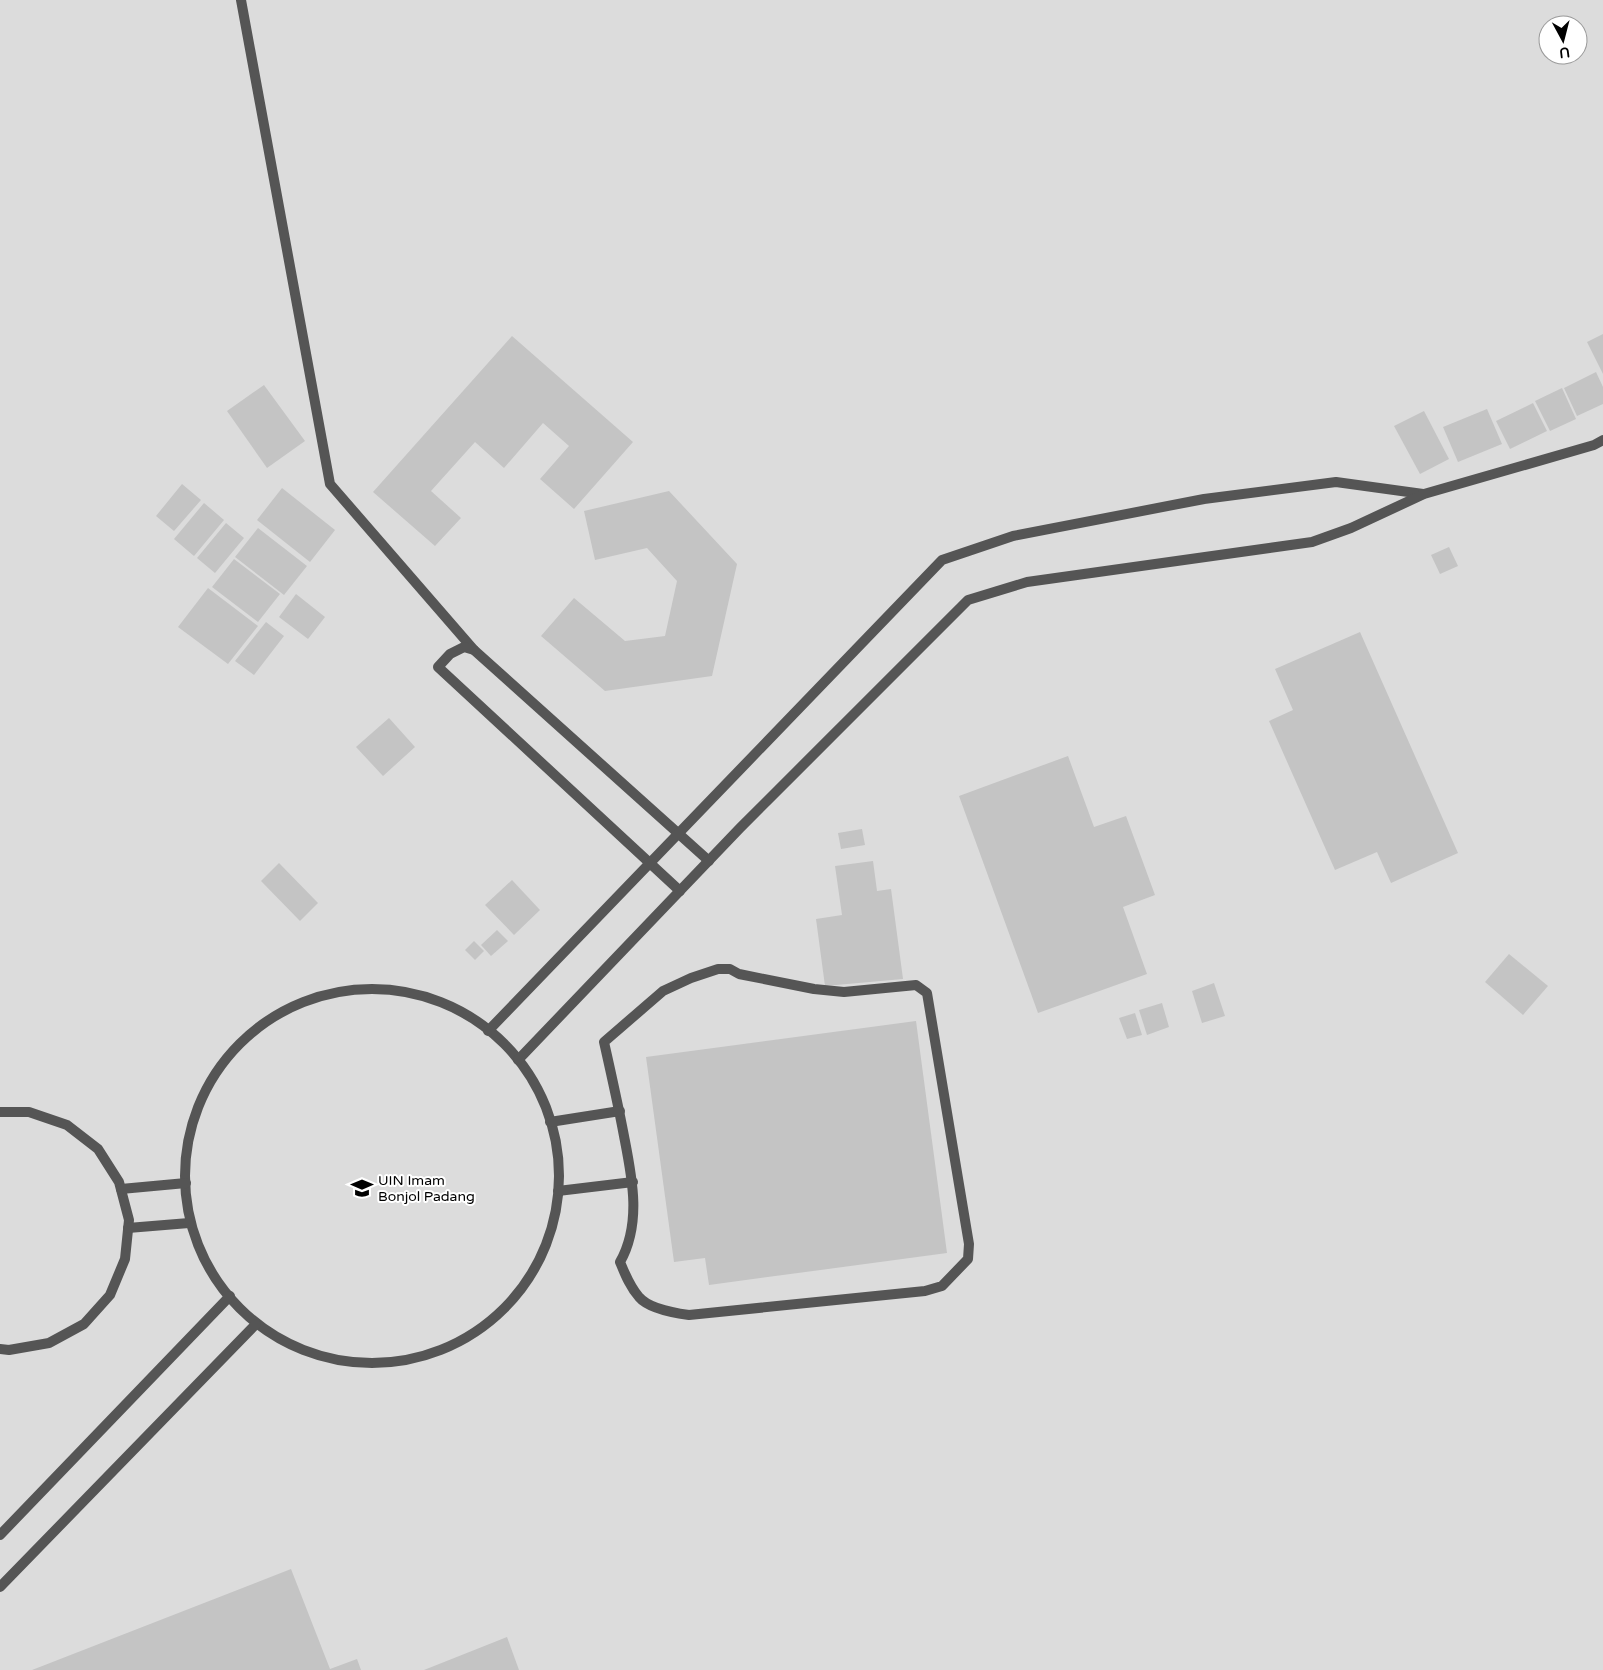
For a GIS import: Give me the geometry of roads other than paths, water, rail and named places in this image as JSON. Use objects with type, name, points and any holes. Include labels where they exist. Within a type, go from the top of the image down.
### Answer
[{"type":"street","points":[[241,0],[330,484],[474,650],[709,861]]},
{"type":"street","points":[[518,1060],[709,861],[968,600],[1027,582],[1312,542],[1351,528],[1424,494],[1594,445],[1603,440]]},
{"type":"street","points":[[488,1031],[942,560],[1012,536],[1204,499],[1336,482],[1424,494]]},
{"type":"street","points":[[474,650],[464,647],[450,654],[438,667],[680,891]]},
{"type":"street","points":[[718,969],[730,969],[739,974],[814,989],[844,992],[916,984],[927,993],[969,1244],[968,1259],[942,1286],[925,1291],[689,1315],[670,1313],[640,1298],[631,1285],[620,1262],[629,1242],[633,1221],[633,1182],[620,1112],[604,1042],[663,991],[691,978],[718,969]]},
{"type":"street","points":[[342,991],[404,991],[463,1011],[488,1031],[512,1049],[546,1101],[561,1161],[555,1222],[530,1279],[488,1324],[433,1354],[372,1364],[311,1354],[256,1324],[214,1280],[189,1223],[184,1161],[199,1101],[233,1049],[283,1011],[342,991]]},
{"type":"street","points":[[0,1112],[30,1112],[67,1125],[98,1149],[119,1182],[128,1220],[126,1259],[110,1295],[84,1324],[49,1343],[10,1350],[0,1349]]},
{"type":"street","points":[[550,1122],[620,1112]]},
{"type":"street","points":[[558,1191],[633,1182]]},
{"type":"street","points":[[121,1189],[186,1183]]},
{"type":"street","points":[[128,1228],[189,1223]]},
{"type":"street","points":[[0,1535],[230,1296]]},
{"type":"street","points":[[0,1587],[256,1324]]},
{"type":"place","name":"UIN Imam Bonjol Padang","points":[[362,1188]]}]
